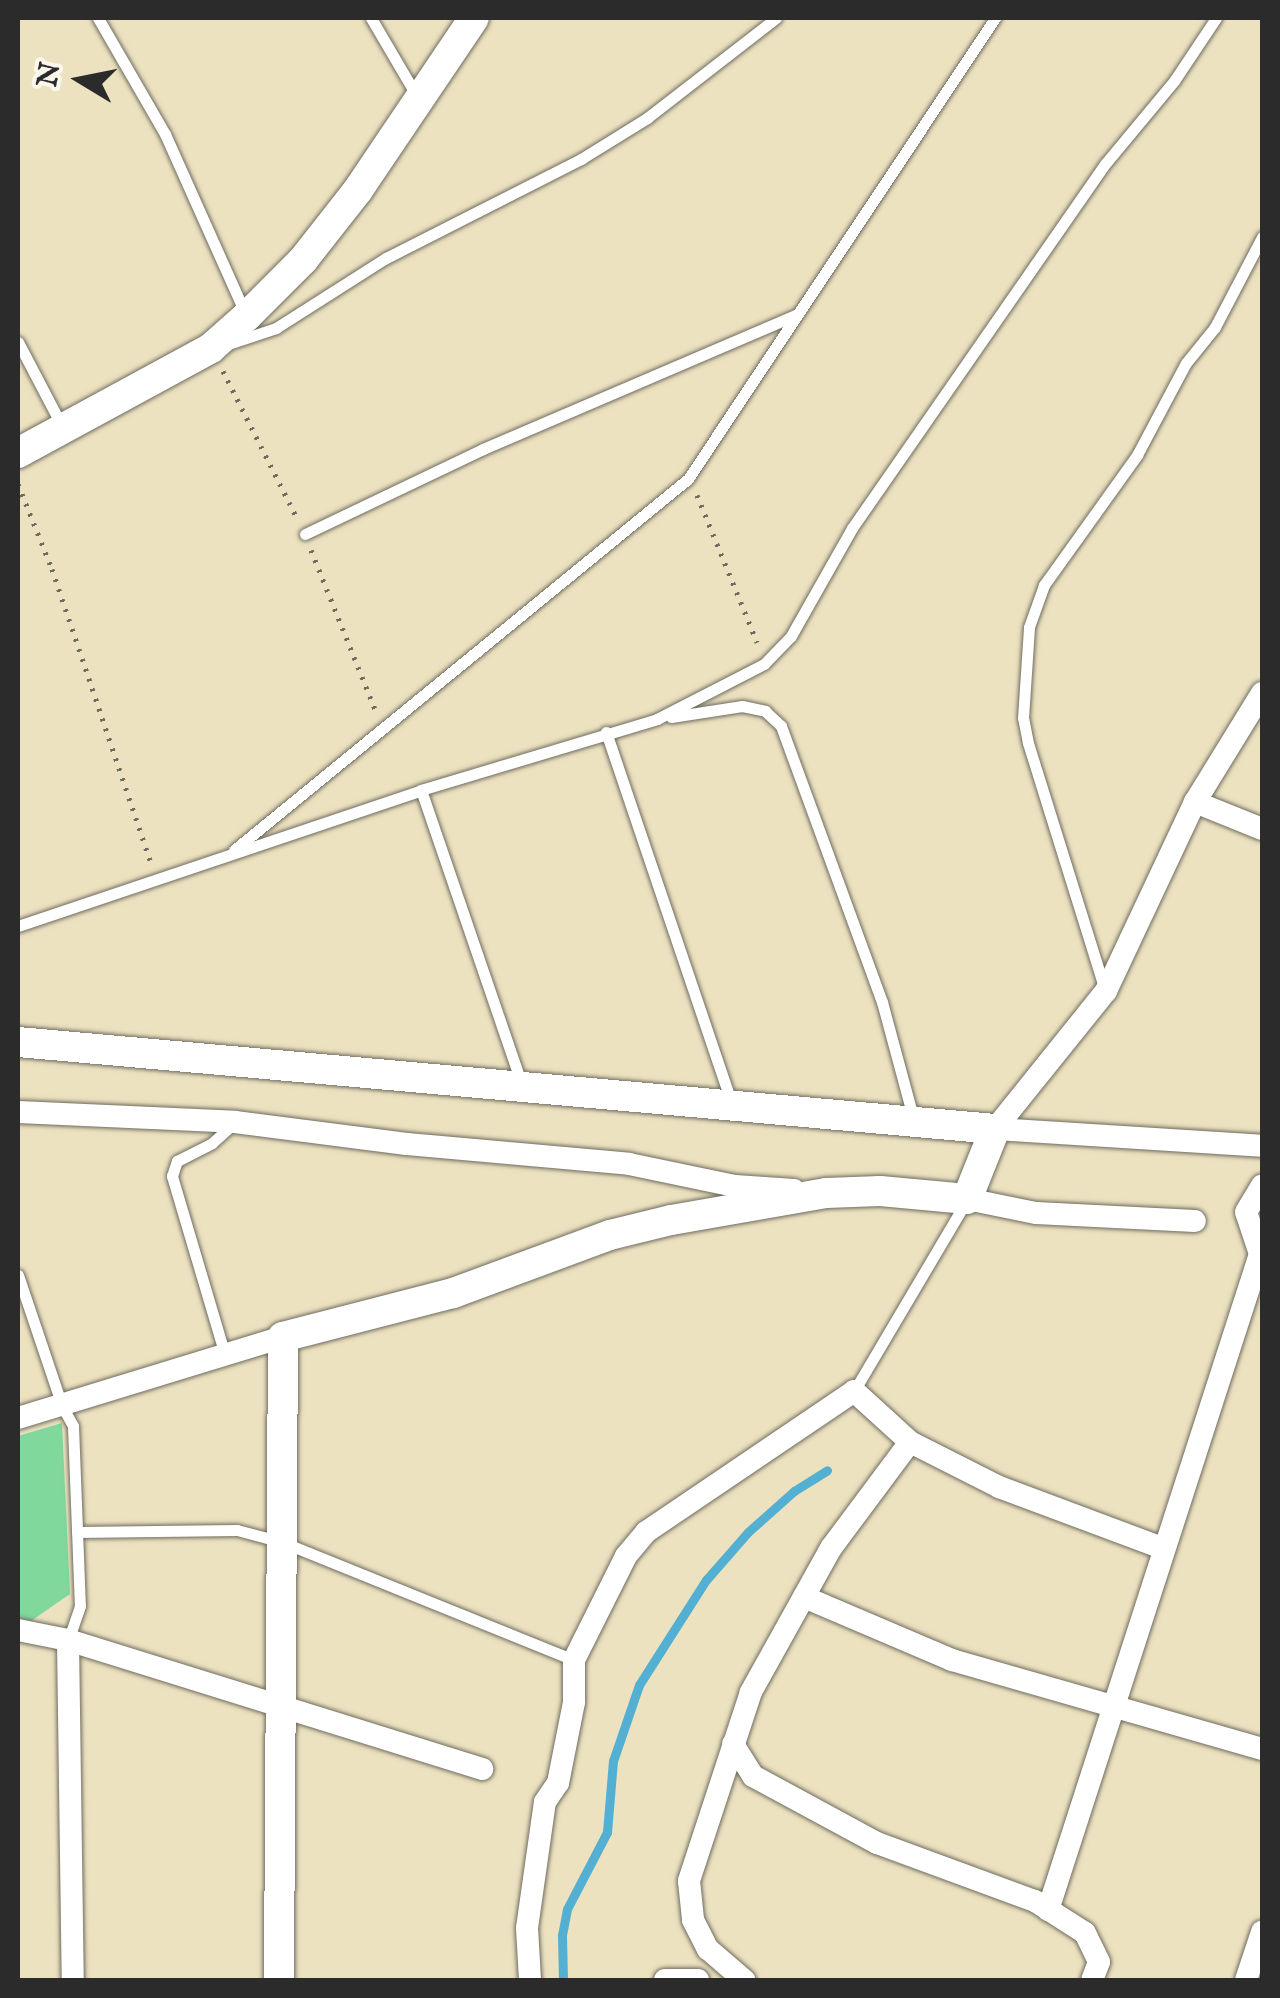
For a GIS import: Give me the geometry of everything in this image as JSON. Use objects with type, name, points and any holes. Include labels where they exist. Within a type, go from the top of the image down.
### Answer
[{"type":"street","points":[[18,453],[211,348],[247,316],[303,260],[358,190],[474,18]]},
{"type":"street","points":[[967,1199],[996,1129],[1106,992],[1196,802],[1258,708]]},
{"type":"street","points":[[1196,802],[1262,829]]},
{"type":"street","points":[[18,1042],[996,1129],[1262,1146]]},
{"type":"street","points":[[18,1112],[234,1122],[407,1144],[628,1164],[736,1186],[880,1191],[967,1199],[1036,1213],[1195,1220]]},
{"type":"street","points":[[1048,1910],[1260,1254],[1246,1212],[1262,1185]]},
{"type":"street","points":[[18,1418],[283,1337],[453,1293],[610,1235],[826,1192]]},
{"type":"street","points":[[279,1980],[283,1337]]},
{"type":"street","points":[[530,1980],[527,1928],[544,1802],[558,1783],[574,1702],[574,1660],[626,1556],[646,1532],[854,1391],[910,1442],[999,1488],[1162,1548]]},
{"type":"street","points":[[744,1980],[708,1949],[693,1920],[689,1881],[751,1692],[832,1548],[910,1442]]},
{"type":"street","points":[[804,1596],[952,1660],[1262,1749]]},
{"type":"street","points":[[18,1630],[68,1640],[482,1769]]},
{"type":"street","points":[[68,1640],[73,1980]]},
{"type":"street","points":[[733,1744],[753,1776],[877,1843],[1048,1910],[1085,1933],[1099,1962],[1092,1980]]},
{"type":"street","points":[[1246,1980],[1262,1932]]},
{"type":"street","points":[[665,1980],[698,1980]]},
{"type":"lane","points":[[98,18],[165,134],[247,316]]},
{"type":"lane","points":[[371,18],[418,98]]},
{"type":"lane","points":[[211,348],[251,340],[276,328],[386,258],[582,159],[646,118],[776,18]]},
{"type":"lane","points":[[229,854],[688,479],[995,18]]},
{"type":"lane","points":[[657,719],[764,664],[791,636],[852,528],[1083,195],[1174,81],[1216,18]]},
{"type":"lane","points":[[1106,992],[1028,744],[1023,718],[1029,626],[1044,585],[1137,455],[1186,362],[1216,327],[1262,237]]},
{"type":"lane","points":[[305,534],[484,449],[796,316]]},
{"type":"lane","points":[[18,342],[64,430]]},
{"type":"lane","points":[[18,926],[155,876],[606,732],[657,719],[742,706],[765,711],[781,726],[882,1002],[914,1122]]},
{"type":"lane","points":[[606,732],[732,1105]]},
{"type":"lane","points":[[421,790],[522,1086]]},
{"type":"lane","points":[[18,1128],[45,1113]]},
{"type":"lane","points":[[225,1355],[172,1176],[177,1161],[212,1143],[234,1122]]},
{"type":"lane","points":[[854,1391],[967,1199]]},
{"type":"lane","points":[[18,1275],[62,1406],[73,1426],[80,1606],[68,1640]]},
{"type":"lane","points":[[78,1532],[237,1530],[282,1542],[574,1660]]},
{"type":"path","points":[[688,479],[707,513],[764,664]]},
{"type":"path","points":[[18,484],[52,568],[155,876]]},
{"type":"green space","points":[[62,1423],[70,1594],[31,1621],[18,1618],[18,1436]]},
{"type":"waterway","points":[[563,1980],[562,1935],[567,1909],[607,1832],[613,1761],[639,1685],[706,1580],[748,1532],[794,1491],[827,1470]]}]
